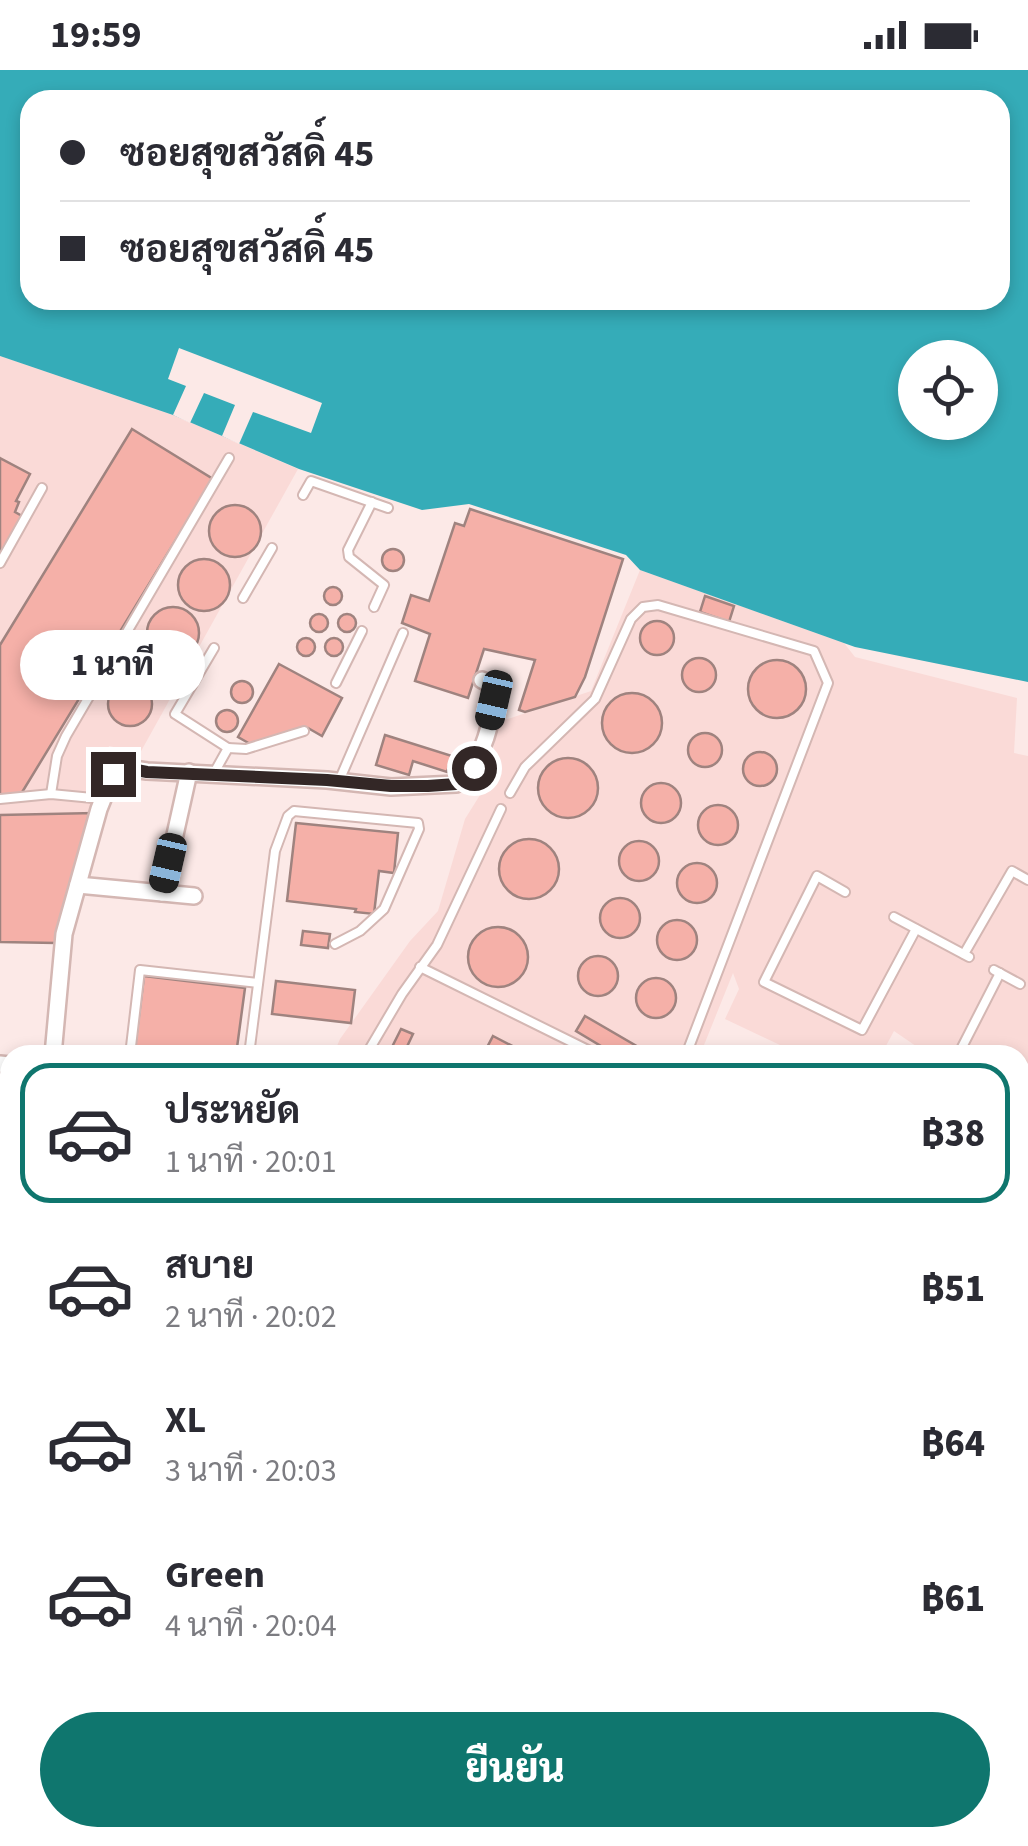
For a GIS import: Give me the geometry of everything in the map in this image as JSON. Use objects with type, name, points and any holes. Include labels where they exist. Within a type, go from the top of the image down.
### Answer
[{"type":"street","points":[[54,1045],[62,944],[113,774],[119,770],[190,772],[391,786],[456,784],[474,768],[494,700],[492,690],[482,680]]},
{"type":"street","points":[[162,893],[190,772]]},
{"type":"street","points":[[78,885],[194,896]]},
{"type":"lane","points":[[51,794],[57,756],[66,736],[229,458]]},
{"type":"lane","points":[[303,495],[311,482],[388,508]]},
{"type":"lane","points":[[0,564],[42,488]]},
{"type":"lane","points":[[372,502],[348,550],[349,556],[384,585],[374,607]]},
{"type":"lane","points":[[243,598],[272,548]]},
{"type":"lane","points":[[510,793],[525,767],[594,698],[631,619],[642,607],[658,605],[814,651],[828,684],[690,1045]]},
{"type":"lane","points":[[336,683],[362,631]]},
{"type":"lane","points":[[340,781],[404,633]]},
{"type":"lane","points":[[214,648],[175,714],[228,748],[246,749],[304,731]]},
{"type":"lane","points":[[214,773],[228,748]]},
{"type":"lane","points":[[0,799],[51,794],[103,799]]},
{"type":"lane","points":[[372,1045],[437,945],[500,809]]},
{"type":"lane","points":[[250,1045],[275,852],[288,816],[294,811],[418,823],[419,829],[384,909],[360,931],[334,944]]},
{"type":"lane","points":[[894,917],[967,956],[1012,871],[1028,880]]},
{"type":"lane","points":[[844,892],[817,876],[764,982],[862,1030],[916,929]]},
{"type":"lane","points":[[420,967],[578,1045]]},
{"type":"lane","points":[[131,1045],[140,970],[258,983]]},
{"type":"lane","points":[[963,1045],[997,972],[1020,984]]},
{"type":"shaded area","points":[[0,356],[173,415],[298,469],[140,753],[109,746],[52,931],[0,930]]},
{"type":"shaded area","points":[[640,570],[844,643],[855,657],[1017,698],[1014,753],[1028,756],[1028,1045],[914,1045],[894,1031],[886,1045],[780,1045],[725,1019],[739,989],[733,973],[704,1045],[337,1045],[410,941],[438,911],[465,819],[485,787],[499,722],[591,691]]},
{"type":"water","points":[[0,70],[1028,70],[1028,682],[855,647],[640,570],[626,555],[469,504],[422,510],[299,469],[173,415],[0,356]]},
{"type":"pier","points":[[179,348],[322,403],[311,433],[253,412],[239,444],[222,436],[235,405],[204,393],[190,423],[173,415],[186,386],[168,379]]},
{"type":"building","points":[[132,429],[213,479],[21,794],[0,797],[0,645]]},
{"type":"building","points":[[0,458],[30,474],[16,501],[19,502],[15,512],[22,516],[3,551],[0,550]]},
{"type":"building","points":[[235,505],[253,513],[261,531],[253,549],[235,557],[217,549],[209,531],[217,513]]},
{"type":"building","points":[[470,509],[623,559],[575,697],[525,712],[519,710],[535,660],[484,649],[468,698],[415,681],[430,634],[402,623],[411,595],[429,601],[455,523],[464,526]]},
{"type":"building","points":[[393,549],[401,552],[401,568],[393,571],[385,568],[382,560],[385,552]]},
{"type":"building","points":[[204,559],[222,567],[230,585],[222,603],[204,611],[186,603],[178,585],[186,567]]},
{"type":"building","points":[[333,587],[342,596],[333,605],[324,596]]},
{"type":"building","points":[[705,596],[734,606],[729,622],[700,612]]},
{"type":"building","points":[[173,607],[191,615],[199,633],[191,651],[173,659],[155,651],[147,633],[155,615]]},
{"type":"building","points":[[319,614],[326,616],[326,630],[319,632],[312,630],[310,623],[312,616]]},
{"type":"building","points":[[347,614],[356,623],[347,632],[338,623]]},
{"type":"building","points":[[657,621],[669,626],[674,638],[669,650],[657,655],[645,650],[640,638],[645,626]]},
{"type":"building","points":[[306,638],[315,647],[306,656],[297,647]]},
{"type":"building","points":[[334,638],[343,647],[334,656],[325,647]]},
{"type":"building","points":[[699,658],[711,663],[716,675],[711,687],[699,692],[687,687],[682,675],[687,663]]},
{"type":"building","points":[[777,660],[798,668],[806,689],[798,710],[777,718],[756,710],[748,689],[756,668]]},
{"type":"building","points":[[279,664],[342,698],[322,736],[308,728],[252,745],[238,737]]},
{"type":"building","points":[[242,681],[253,692],[242,703],[231,692]]},
{"type":"building","points":[[130,682],[146,688],[152,704],[146,720],[130,726],[114,720],[108,704],[114,688]]},
{"type":"building","points":[[632,693],[653,702],[662,723],[653,744],[632,753],[611,744],[602,723],[611,702]]},
{"type":"building","points":[[227,710],[238,721],[227,732],[216,721]]},
{"type":"building","points":[[705,733],[717,738],[722,750],[717,762],[705,767],[693,762],[688,750],[693,738]]},
{"type":"building","points":[[385,735],[452,756],[447,772],[413,761],[409,775],[376,765]]},
{"type":"building","points":[[760,752],[772,757],[777,769],[772,781],[760,786],[748,781],[743,769],[748,757]]},
{"type":"building","points":[[568,758],[589,767],[598,788],[589,809],[568,818],[547,809],[538,788],[547,767]]},
{"type":"building","points":[[661,783],[675,789],[681,803],[675,817],[661,823],[647,817],[641,803],[647,789]]},
{"type":"building","points":[[718,805],[732,811],[738,825],[732,839],[718,845],[704,839],[698,825],[704,811]]},
{"type":"building","points":[[94,813],[56,943],[0,942],[0,815]]},
{"type":"building","points":[[296,823],[398,833],[394,873],[379,871],[374,914],[287,901]]},
{"type":"building","points":[[529,839],[550,848],[559,869],[550,890],[529,899],[508,890],[499,869],[508,848]]},
{"type":"building","points":[[639,841],[653,847],[659,861],[653,875],[639,881],[625,875],[619,861],[625,847]]},
{"type":"building","points":[[697,863],[711,869],[717,883],[711,897],[697,903],[683,897],[677,883],[683,869]]},
{"type":"building","points":[[620,898],[634,904],[640,918],[634,932],[620,938],[606,932],[600,918],[606,904]]},
{"type":"building","points":[[677,920],[691,926],[697,940],[691,954],[677,960],[663,954],[657,940],[663,926]]},
{"type":"building","points":[[498,927],[519,936],[528,957],[519,978],[498,987],[477,978],[468,957],[477,936]]},
{"type":"building","points":[[303,931],[330,934],[328,948],[301,945]]},
{"type":"building","points":[[598,956],[612,962],[618,976],[612,990],[598,996],[584,990],[578,976],[584,962]]},
{"type":"building","points":[[144,976],[245,988],[237,1045],[135,1045]]},
{"type":"building","points":[[656,978],[670,984],[676,998],[670,1012],[656,1018],[642,1012],[636,998],[642,984]]},
{"type":"building","points":[[276,981],[355,990],[351,1023],[272,1014]]},
{"type":"building","points":[[585,1016],[635,1045],[599,1045],[576,1031]]},
{"type":"building","points":[[401,1029],[413,1034],[408,1045],[393,1045]]},
{"type":"building","points":[[493,1036],[510,1045],[488,1045]]},
{"type":"route","points":[[113,774],[126,768],[428,786],[456,784],[474,768]]}]
